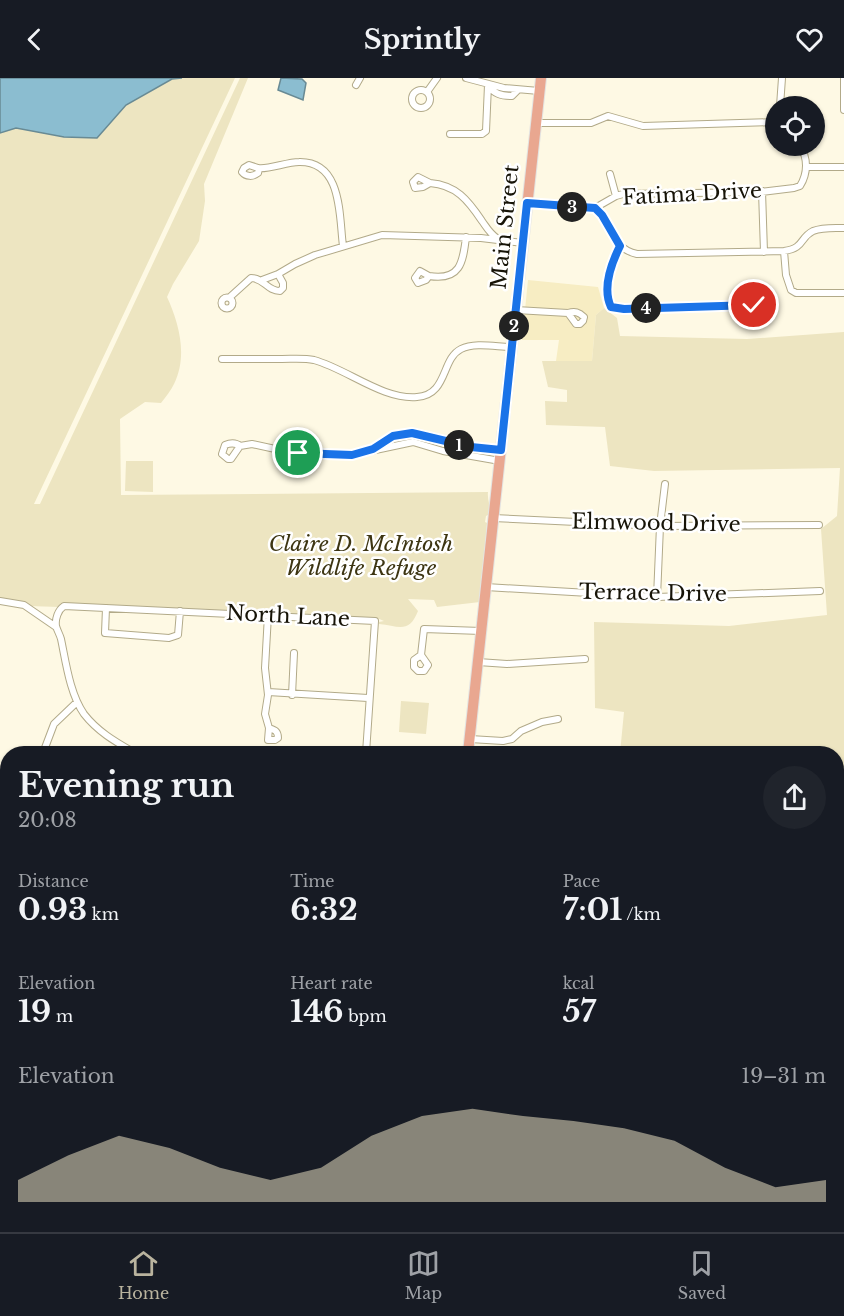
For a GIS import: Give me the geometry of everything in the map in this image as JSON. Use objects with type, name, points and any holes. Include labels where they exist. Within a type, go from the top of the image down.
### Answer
[{"type":"main road","name":"Main Street","points":[[469,746],[541,78]]},
{"type":"street","points":[[356,85],[360,78]]},
{"type":"street","points":[[427,92],[437,78]]},
{"type":"street","points":[[466,78],[488,85],[493,92],[505,96],[512,96],[518,90],[540,91]]},
{"type":"street","points":[[781,96],[782,78]]},
{"type":"street","points":[[844,78],[844,110]]},
{"type":"street","points":[[450,134],[482,134],[486,131],[488,85]]},
{"type":"street","points":[[536,123],[591,123],[608,116],[642,126],[765,122]]},
{"type":"street","points":[[804,156],[806,166],[844,166]]},
{"type":"street","points":[[259,168],[301,161],[321,168],[338,194],[343,246]]},
{"type":"street","name":"Fatima Drive","points":[[527,203],[595,208],[616,196],[794,188],[800,186],[806,173],[806,166]]},
{"type":"street","points":[[610,174],[616,196]]},
{"type":"street","points":[[430,183],[455,189],[498,240]]},
{"type":"street","points":[[762,191],[764,252]]},
{"type":"street","points":[[595,208],[602,215],[620,246],[626,251],[648,254],[764,252],[794,249],[800,246],[812,232],[823,228],[844,228]]},
{"type":"street","points":[[230,297],[251,278],[262,280],[278,274],[303,259],[382,235],[466,237],[523,243]]},
{"type":"street","points":[[429,276],[448,277],[458,269],[464,256],[466,237]]},
{"type":"street","points":[[620,246],[610,270],[608,301],[611,307],[624,309],[754,305]]},
{"type":"street","points":[[784,250],[786,275],[791,290],[796,293],[844,293]]},
{"type":"street","points":[[262,280],[270,289],[280,291],[283,283],[278,274]]},
{"type":"street","points":[[516,310],[568,313]]},
{"type":"street","points":[[222,359],[312,360],[338,369],[390,393],[419,397],[428,395],[441,382],[453,356],[459,350],[477,346],[512,347]]},
{"type":"street","points":[[366,452],[393,436],[418,434],[500,456]]},
{"type":"street","points":[[417,443],[418,434]]},
{"type":"street","points":[[443,451],[444,441]]},
{"type":"street","points":[[240,446],[262,445],[310,455],[352,455],[417,443],[443,451],[474,456],[500,456]]},
{"type":"street","points":[[474,456],[476,448]]},
{"type":"street","points":[[657,597],[660,526],[665,484]]},
{"type":"street","name":"Elmwood Drive","points":[[493,518],[660,526],[819,525]]},
{"type":"street","name":"Terrace Drive","points":[[486,587],[657,597],[820,591]]},
{"type":"street","points":[[0,601],[24,605],[39,613],[56,627],[77,702],[85,714],[110,739],[122,746]]},
{"type":"street","name":"North Lane","points":[[56,627],[60,609],[68,606],[375,621],[366,746]]},
{"type":"street","points":[[106,608],[105,633],[169,638],[178,635],[180,611]]},
{"type":"street","points":[[268,615],[265,668],[268,692],[265,714],[269,728]]},
{"type":"street","points":[[421,655],[424,629],[481,631]]},
{"type":"street","points":[[292,695],[294,653]]},
{"type":"street","points":[[478,662],[507,664],[585,659]]},
{"type":"street","points":[[268,692],[368,698]]},
{"type":"street","points":[[46,746],[54,724],[77,702]]},
{"type":"street","points":[[470,739],[503,741],[512,739],[521,731],[542,722],[558,719]]},
{"type":"shaded area","points":[[528,280],[598,287],[604,308],[596,315],[592,361],[556,361],[559,340],[522,340]]},
{"type":"green space","name":"Claire D. McIntosh Wildlife Refuge","points":[[235,78],[34,504],[40,504],[240,78],[248,78],[204,184],[205,201],[199,241],[167,297],[180,340],[178,373],[173,386],[161,403],[145,402],[120,419],[121,495],[488,492],[490,514],[486,516],[485,522],[487,523],[480,602],[437,607],[434,600],[408,599],[418,611],[411,623],[403,627],[379,624],[384,621],[377,618],[0,605],[0,133],[16,127],[64,137],[97,138],[126,105],[172,79]]},
{"type":"green space","points":[[604,308],[617,318],[620,336],[747,339],[844,332],[844,746],[621,746],[624,712],[595,708],[594,622],[729,626],[827,615],[821,529],[837,516],[840,468],[654,471],[610,466],[605,427],[546,425],[545,401],[567,402],[567,390],[548,387],[542,361],[592,361],[596,315]]},
{"type":"green space","points":[[126,461],[153,461],[153,492],[125,491]]},
{"type":"green space","points":[[401,701],[429,703],[426,734],[399,732]]},
{"type":"water","points":[[0,78],[182,78],[172,79],[126,105],[97,138],[64,137],[16,128],[0,133]]},
{"type":"water","points":[[281,78],[302,79],[306,83],[303,100],[278,90]]},
{"type":"route","points":[[298,453],[352,455],[373,449],[393,436],[412,433],[471,447],[501,450],[527,203],[595,208],[602,215],[620,246],[608,279],[608,301],[615,309],[754,305]]}]
